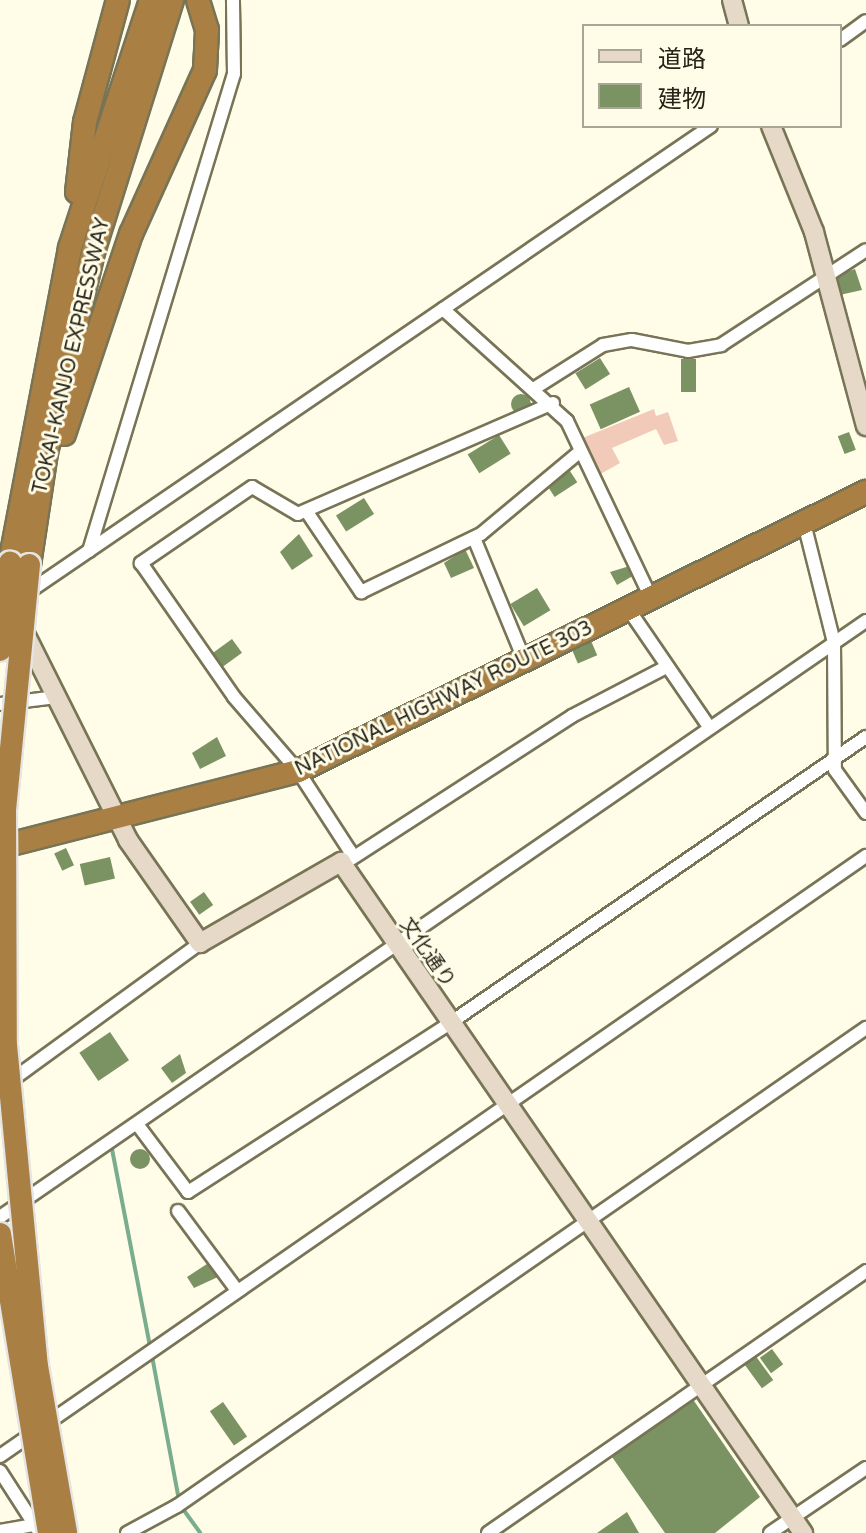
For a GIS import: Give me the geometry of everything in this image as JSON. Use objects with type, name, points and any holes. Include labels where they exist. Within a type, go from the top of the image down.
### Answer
[{"type":"highway","points":[[70,248],[85,122],[118,0]]},
{"type":"highway","name":"TOKAI-KANJO EXPRESSWAY","points":[[0,650],[20,564],[70,248],[151,0]]},
{"type":"highway","name":"TOKAI-KANJO EXPRESSWAY","points":[[66,1533],[35,1352],[6,1045],[5,809],[20,564],[36,523],[94,249],[172,0]]},
{"type":"highway","points":[[36,523],[115,275],[205,70],[207,30],[198,0]]},
{"type":"highway","name":"NATIONAL HIGHWAY ROUTE 303","points":[[0,847],[120,820],[298,771],[866,492]]},
{"type":"highway","points":[[0,1234],[41,1530]]},
{"type":"street","points":[[89,551],[234,74],[233,0]]},
{"type":"street","points":[[732,0],[738,24]]},
{"type":"street","points":[[842,39],[866,21]]},
{"type":"street","points":[[0,1089],[200,943],[120,820],[57,697],[42,656],[4,601],[89,551],[708,128]]},
{"type":"street","points":[[772,128],[804,203],[866,426]]},
{"type":"street","points":[[535,388],[603,345],[632,340],[688,351],[721,345],[797,298],[822,273],[866,250]]},
{"type":"street","points":[[443,309],[553,403],[577,454],[617,513],[651,598]]},
{"type":"street","points":[[553,403],[307,512],[287,510],[252,487],[141,563],[234,697],[298,771],[350,851],[348,861],[503,768],[572,716],[666,667]]},
{"type":"street","points":[[307,512],[361,592],[474,538],[577,454]]},
{"type":"street","points":[[804,523],[834,642],[835,770],[866,813]]},
{"type":"street","points":[[474,538],[525,662]]},
{"type":"street","points":[[629,610],[709,727]]},
{"type":"street","points":[[0,1217],[866,621]]},
{"type":"street","points":[[0,704],[57,697]]},
{"type":"street","points":[[137,1124],[188,1192],[450,1023],[866,737]]},
{"type":"street","points":[[0,1456],[236,1289],[508,1106],[866,856]]},
{"type":"street","name":"文化通り","points":[[200,943],[341,862],[395,945],[798,1526]]},
{"type":"street","points":[[127,1533],[177,1506],[866,1028]]},
{"type":"street","points":[[178,1211],[236,1289]]},
{"type":"street","points":[[488,1533],[703,1387],[866,1271]]},
{"type":"street","points":[[770,1533],[798,1526],[866,1468]]},
{"type":"street","points":[[0,1471],[41,1530]]},
{"type":"street","points":[[0,1531],[41,1530]]},
{"type":"shaded area","points":[[654,409],[656,416],[668,412],[678,441],[664,445],[656,429],[612,448],[620,463],[597,476],[580,439]]},
{"type":"building","points":[[855,269],[862,290],[835,296],[829,278]]},
{"type":"building","points":[[600,358],[610,374],[585,389],[575,373]]},
{"type":"building","points":[[681,359],[696,359],[696,392],[681,392]]},
{"type":"building","points":[[629,387],[640,412],[601,429],[590,404]]},
{"type":"building","points":[[521,394],[528,397],[531,404],[528,411],[521,414],[514,411],[511,404],[514,397]]},
{"type":"building","points":[[849,432],[856,450],[845,454],[838,436]]},
{"type":"building","points":[[499,435],[511,454],[479,473],[468,455]]},
{"type":"building","points":[[568,468],[577,482],[555,497],[545,483]]},
{"type":"building","points":[[364,498],[374,514],[346,532],[336,515]]},
{"type":"building","points":[[299,534],[313,556],[292,570],[280,552]]},
{"type":"building","points":[[465,549],[474,568],[451,578],[444,563]]},
{"type":"building","points":[[633,565],[638,573],[617,585],[610,572]]},
{"type":"building","points":[[537,588],[550,610],[524,626],[510,604]]},
{"type":"building","points":[[589,636],[597,655],[578,664],[570,644]]},
{"type":"building","points":[[232,639],[242,653],[222,667],[212,654]]},
{"type":"building","points":[[217,737],[226,756],[200,769],[192,753]]},
{"type":"building","points":[[66,848],[74,865],[62,871],[54,853]]},
{"type":"building","points":[[110,857],[115,878],[85,885],[80,864]]},
{"type":"building","points":[[204,892],[213,905],[199,915],[190,902]]},
{"type":"building","points":[[110,1032],[129,1060],[98,1081],[79,1053]]},
{"type":"building","points":[[180,1054],[186,1073],[172,1083],[161,1068]]},
{"type":"building","points":[[136,1149],[144,1149],[150,1159],[144,1169],[136,1169],[130,1163],[130,1155]]},
{"type":"building","points":[[210,1262],[220,1276],[194,1288],[187,1277]]},
{"type":"building","points":[[772,1349],[783,1364],[771,1373],[760,1358]]},
{"type":"building","points":[[755,1355],[773,1380],[762,1388],[744,1363]]},
{"type":"building","points":[[692,1398],[760,1497],[715,1533],[665,1533],[610,1454]]},
{"type":"building","points":[[223,1402],[247,1436],[234,1446],[210,1411]]},
{"type":"building","points":[[627,1512],[639,1533],[597,1533]]},
{"type":"waterway","points":[[112,1149],[150,1347]]},
{"type":"waterway","points":[[152,1356],[180,1505],[200,1533]]}]
